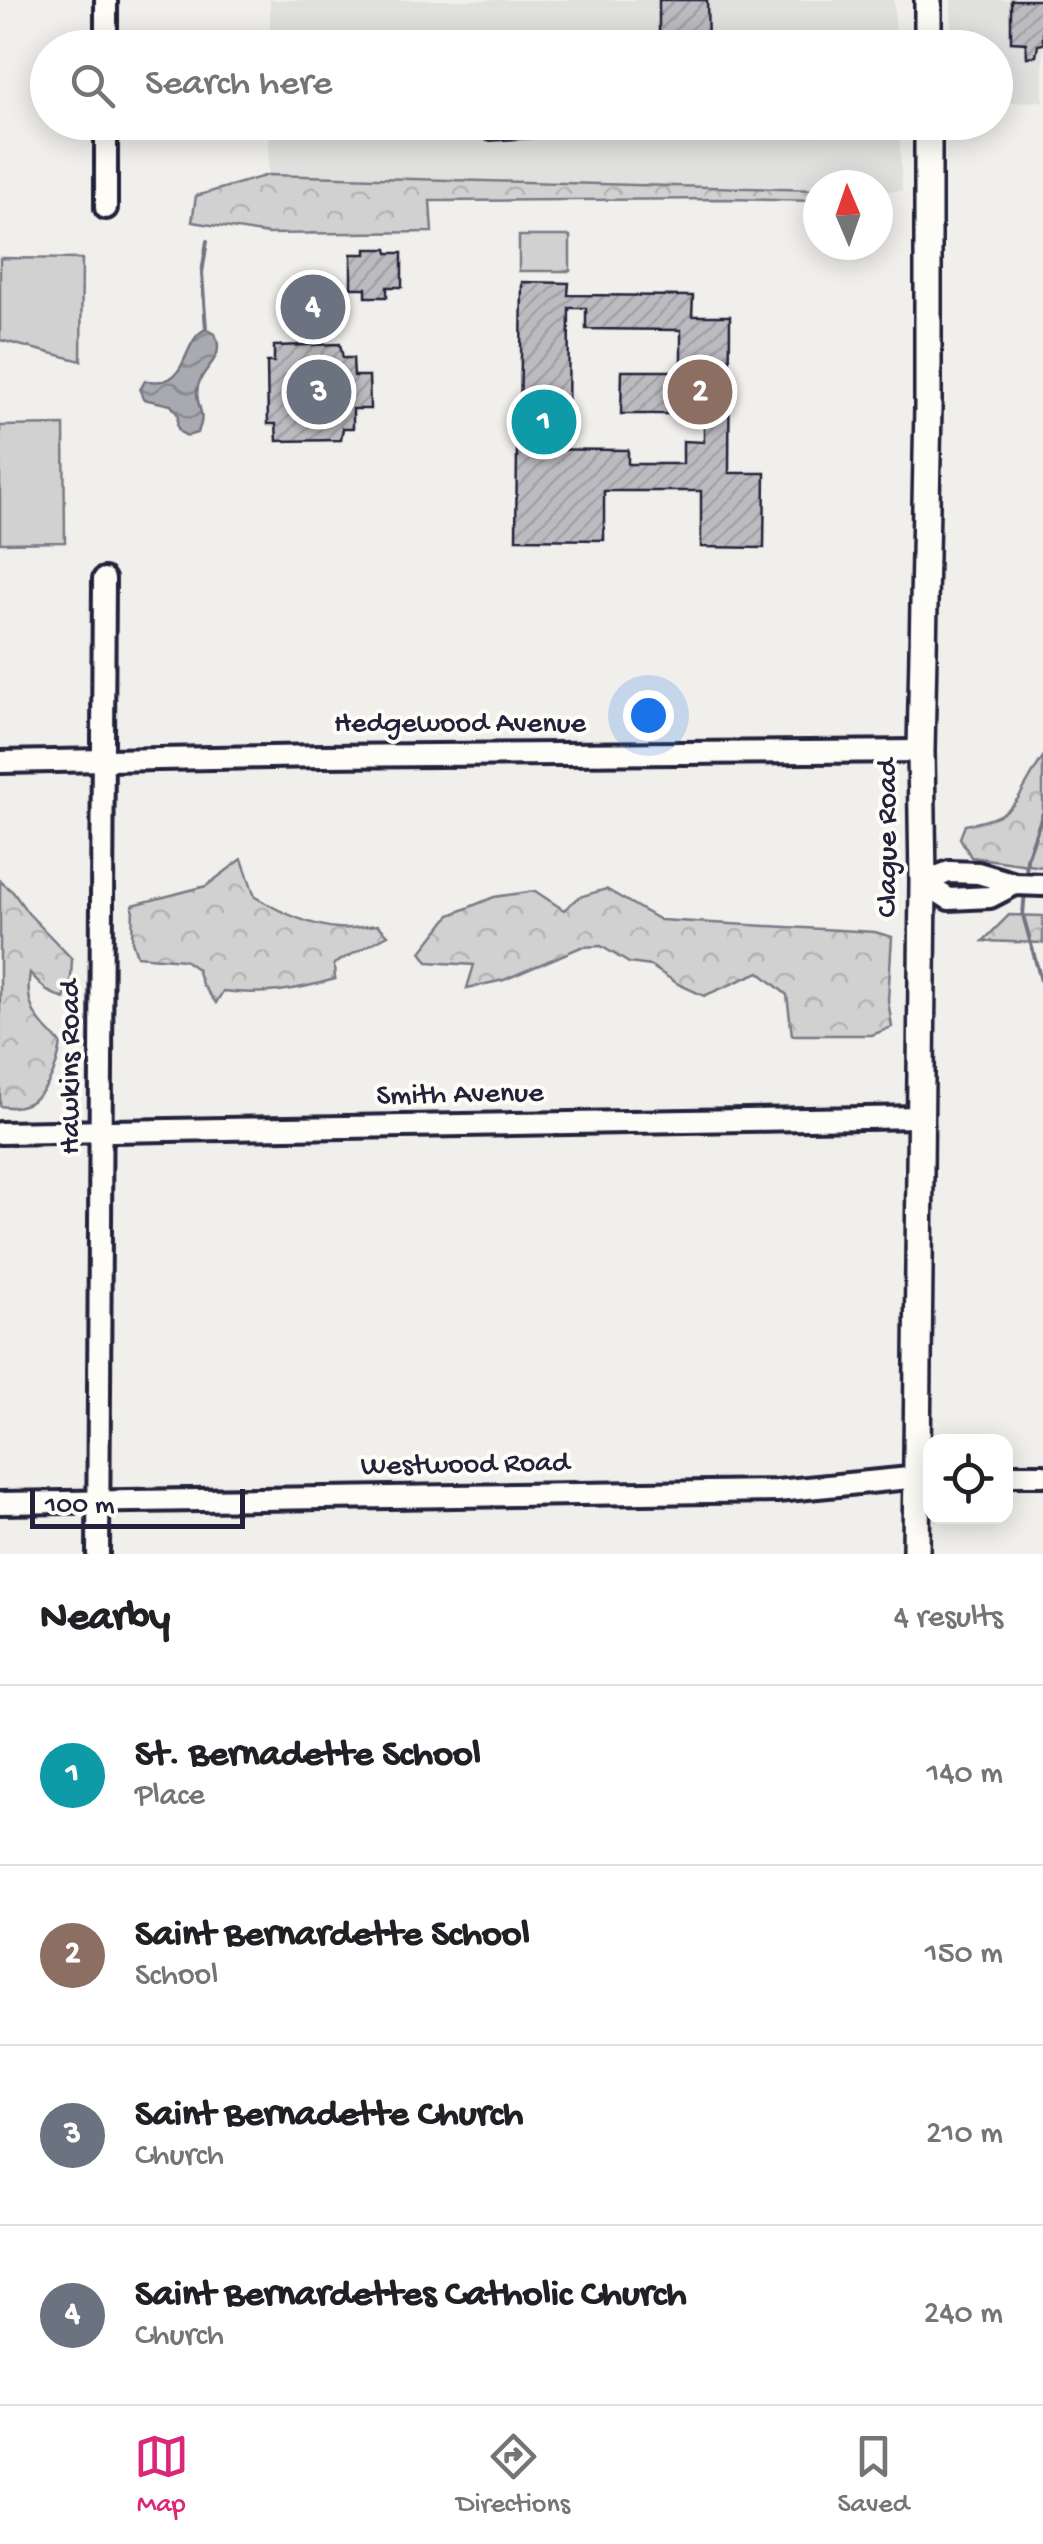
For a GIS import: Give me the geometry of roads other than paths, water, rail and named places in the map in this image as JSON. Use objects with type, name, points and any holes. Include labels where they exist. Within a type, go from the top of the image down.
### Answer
[{"type":"main road","points":[[928,0],[928,30]]},
{"type":"main road","name":"Clague Road","points":[[916,1554],[923,1476],[921,752],[927,538],[928,140]]},
{"type":"street","points":[[106,0],[106,30]]},
{"type":"street","points":[[106,140],[106,208]]},
{"type":"street","name":"Hawkins Road","points":[[98,1554],[104,579]]},
{"type":"street","name":"Hedgewood Avenue","points":[[0,762],[921,752]]},
{"type":"street","points":[[923,882],[949,872],[978,873],[1031,885]]},
{"type":"street","name":"Smith Avenue","points":[[0,1133],[921,1117]]},
{"type":"street","points":[[1013,1475],[1043,1475]]},
{"type":"street","name":"Westwood Road","points":[[0,1503],[777,1491],[923,1476]]},
{"type":"water","points":[[206,329],[215,334],[218,350],[198,386],[200,426],[197,433],[187,436],[180,432],[178,415],[171,405],[143,399],[140,390],[145,381],[171,378]]},
{"type":"waterway","points":[[206,329],[202,273],[207,241]]},
{"type":"waterway","points":[[1026,875],[1027,859],[1043,813]]},
{"type":"waterway","points":[[1025,890],[1023,915],[1043,988]]},
{"type":"place","name":"Saint Bernardettes Catholic Church","points":[[313,307]]},
{"type":"place","name":"Saint Bernadette Church","points":[[319,392]]},
{"type":"place","name":"Saint Bernardette School","points":[[700,392]]},
{"type":"place","name":"St. Bernadette School","points":[[544,422]]}]
